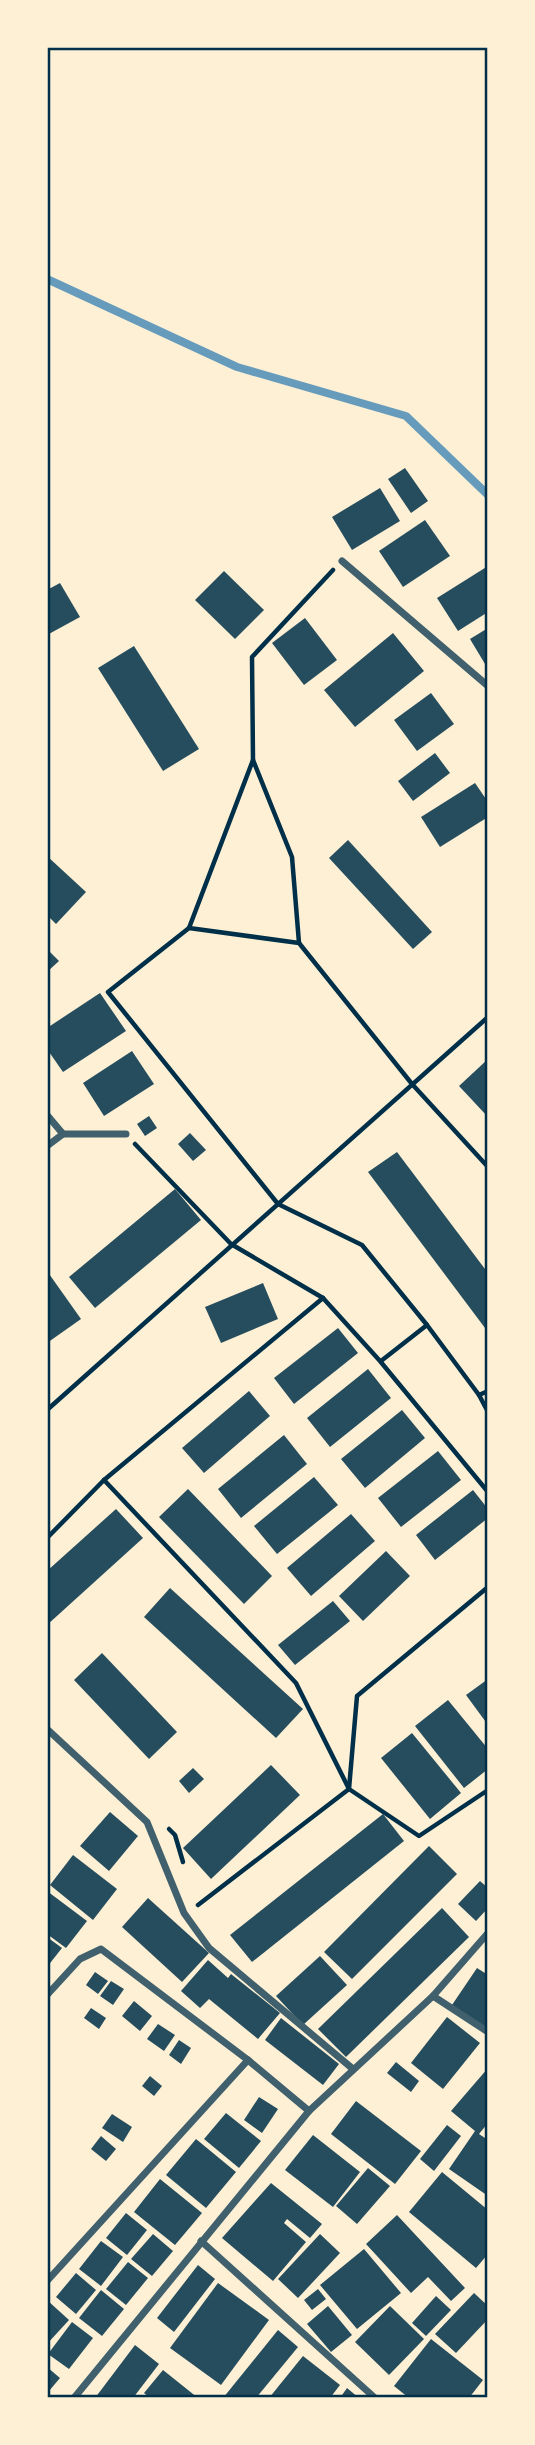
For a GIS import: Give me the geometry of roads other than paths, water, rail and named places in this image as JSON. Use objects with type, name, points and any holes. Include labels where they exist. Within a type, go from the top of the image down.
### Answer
[{"type":"street","points":[[342,561],[488,686]]},
{"type":"street","points":[[47,1115],[63,1134]]},
{"type":"street","points":[[47,1146],[63,1134],[126,1135]]},
{"type":"street","points":[[47,1729],[147,1822],[184,1913],[209,1948],[353,2069]]},
{"type":"street","points":[[74,2398],[309,2111],[433,1996],[488,1933]]},
{"type":"street","points":[[47,1995],[80,1959],[101,1949],[248,2060],[309,2111]]},
{"type":"street","points":[[433,1996],[488,2032]]},
{"type":"street","points":[[47,2281],[248,2060]]},
{"type":"street","points":[[201,2241],[375,2398]]},
{"type":"waterway","points":[[47,279],[237,367],[406,416],[488,495]]}]
